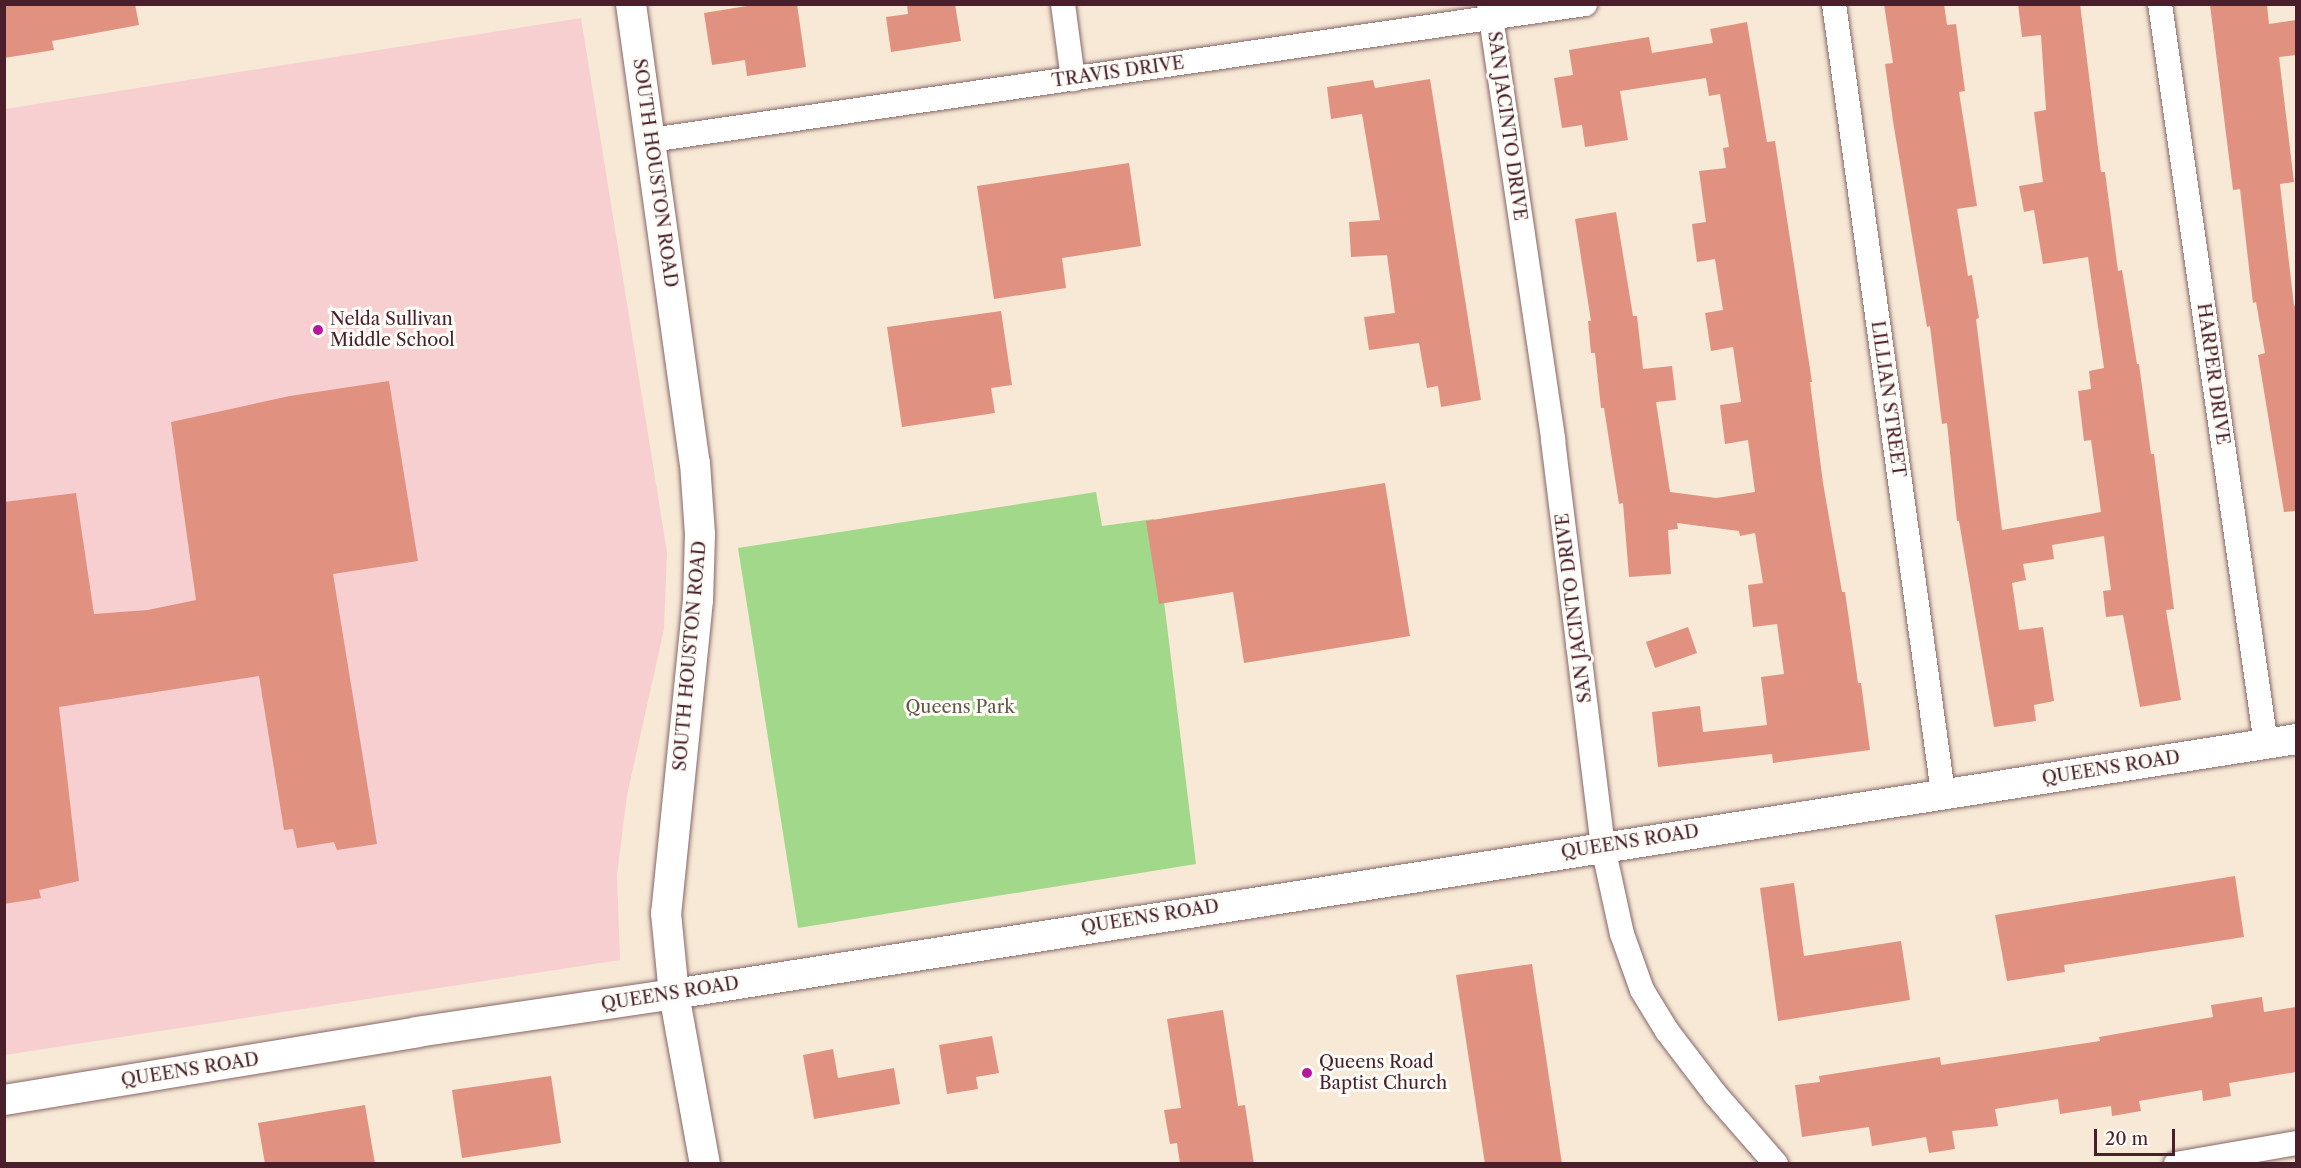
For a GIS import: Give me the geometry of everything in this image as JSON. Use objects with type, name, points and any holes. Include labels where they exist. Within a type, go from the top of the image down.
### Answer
[{"type":"street","name":"SOUTH HOUSTON ROAD","points":[[632,4],[695,463],[700,534],[698,600],[666,913],[674,994],[705,1164]]},
{"type":"street","points":[[1062,4],[1073,79]]},
{"type":"street","name":"TRAVIS DRIVE","points":[[651,140],[1073,79],[1490,11],[1585,4]]},
{"type":"street","name":"LILLIAN STREET","points":[[1834,4],[1943,794]]},
{"type":"street","name":"HARPER DRIVE","points":[[2160,4],[2266,744]]},
{"type":"street","name":"SAN JACINTO DRIVE","points":[[1490,11],[1553,440],[1603,847],[1623,934],[1642,990],[1666,1031],[1776,1164]]},
{"type":"street","name":"QUEENS ROAD","points":[[4,1100],[417,1032],[674,994],[2296,739]]},
{"type":"street","points":[[2176,1164],[2296,1143]]},
{"type":"shaded area","name":"Nelda Sullivan Middle School","points":[[581,18],[667,552],[664,629],[627,795],[617,875],[620,960],[5,1055],[5,109]]},
{"type":"green space","name":"Queens Park","points":[[1096,492],[1102,526],[1154,519],[1196,864],[798,928],[738,548]]},
{"type":"building","points":[[4,4],[135,4],[139,25],[52,41],[54,50],[4,58]]},
{"type":"building","points":[[759,4],[797,4],[806,67],[747,76],[745,60],[712,65],[704,13]]},
{"type":"building","points":[[907,4],[955,4],[961,41],[891,52],[886,17],[908,14]]},
{"type":"building","points":[[1884,4],[1944,4],[1947,25],[1956,24],[1965,91],[1959,92],[1977,206],[1957,209],[1968,276],[1972,275],[1979,318],[1976,319],[2002,530],[2101,512],[2091,440],[2084,441],[2078,391],[2091,389],[2089,371],[2104,368],[2088,257],[2043,264],[2034,210],[2024,212],[2019,186],[2043,182],[2034,112],[2046,110],[2041,35],[2022,37],[2018,4],[2080,4],[2101,172],[2105,172],[2118,271],[2122,270],[2137,364],[2139,364],[2151,454],[2154,454],[2174,609],[2166,610],[2181,700],[2140,707],[2123,615],[2106,617],[2103,591],[2111,590],[2104,536],[2052,545],[2054,559],[2023,564],[2026,580],[2012,583],[2019,630],[2043,627],[2054,701],[2034,705],[2036,721],[1994,727],[1959,521],[1957,521],[1947,423],[1942,424],[1930,326],[1927,327],[1893,121],[1885,64],[1893,63]]},
{"type":"building","points":[[2210,5],[2267,5],[2269,24],[2296,20],[2296,55],[2279,57],[2294,182],[2280,184],[2294,306],[2296,305],[2296,511],[2284,512],[2258,355],[2265,353],[2256,302],[2253,303],[2240,189],[2233,190]]},
{"type":"building","points":[[1747,22],[1767,142],[1775,141],[1812,382],[1810,382],[1823,483],[1842,592],[1845,592],[1870,750],[1773,763],[1772,754],[1658,767],[1652,712],[1700,706],[1703,732],[1767,725],[1761,677],[1784,674],[1777,624],[1753,627],[1748,585],[1763,583],[1755,533],[1740,536],[1739,531],[1677,523],[1678,529],[1668,530],[1671,574],[1629,577],[1623,503],[1619,504],[1604,408],[1601,408],[1595,353],[1591,353],[1588,321],[1591,321],[1575,219],[1616,212],[1633,316],[1637,316],[1643,369],[1672,366],[1676,400],[1656,402],[1670,492],[1716,498],[1755,492],[1748,440],[1725,444],[1720,405],[1741,402],[1733,347],[1711,351],[1705,313],[1723,310],[1715,259],[1697,262],[1692,224],[1706,222],[1699,171],[1726,168],[1723,148],[1729,147],[1720,94],[1709,96],[1706,78],[1620,91],[1628,140],[1585,147],[1582,125],[1562,128],[1554,78],[1573,75],[1569,50],[1649,37],[1652,53],[1713,43],[1710,29]]},
{"type":"building","points":[[1430,79],[1481,400],[1441,407],[1438,386],[1427,388],[1419,343],[1369,350],[1364,317],[1395,313],[1387,255],[1351,257],[1349,222],[1380,220],[1362,114],[1331,119],[1327,87],[1373,80],[1375,88]]},
{"type":"building","points":[[1129,163],[1141,246],[1062,258],[1066,288],[994,299],[977,186]]},
{"type":"building","points":[[1001,311],[1012,385],[991,388],[995,413],[902,427],[887,327]]},
{"type":"building","points":[[389,381],[418,561],[333,574],[377,844],[337,850],[334,842],[297,848],[293,829],[284,830],[259,676],[59,707],[79,881],[39,890],[41,898],[4,904],[4,502],[76,493],[94,614],[148,610],[196,600],[171,422],[290,396]]},
{"type":"building","points":[[1385,483],[1410,636],[1244,663],[1233,592],[1159,604],[1146,521]]},
{"type":"building","points":[[1688,627],[1697,653],[1655,668],[1646,642]]},
{"type":"building","points":[[2235,876],[2244,937],[2064,965],[2065,972],[2007,981],[1995,915]]},
{"type":"building","points":[[1794,883],[1804,956],[1901,941],[1910,1000],[1778,1021],[1760,888]]},
{"type":"building","points":[[1532,964],[1562,1164],[1485,1164],[1456,975]]},
{"type":"building","points":[[2262,997],[2264,1012],[2296,1007],[2296,1072],[2229,1083],[2231,1096],[2203,1101],[2202,1090],[2139,1101],[2141,1111],[2112,1116],[2111,1106],[2060,1114],[2058,1099],[1995,1109],[1998,1126],[1952,1131],[1955,1149],[1929,1153],[1926,1137],[1872,1146],[1869,1127],[1802,1137],[1795,1085],[1820,1082],[1819,1076],[1940,1057],[1941,1065],[2100,1041],[2099,1037],[2213,1017],[2211,1005]]},
{"type":"building","points":[[1223,1010],[1238,1106],[1245,1105],[1254,1164],[1180,1164],[1177,1143],[1170,1144],[1164,1110],[1181,1108],[1167,1019]]},
{"type":"building","points":[[992,1036],[999,1073],[976,1077],[978,1089],[947,1094],[939,1045]]},
{"type":"building","points":[[833,1049],[838,1078],[894,1068],[900,1104],[814,1119],[803,1055]]},
{"type":"building","points":[[551,1076],[561,1143],[462,1158],[452,1090]]},
{"type":"building","points":[[365,1105],[375,1164],[265,1164],[258,1123]]},
{"type":"place","name":"Nelda Sullivan Middle School","points":[[318,330]]},
{"type":"place","name":"Queens Road Baptist Church","points":[[1307,1073]]}]
